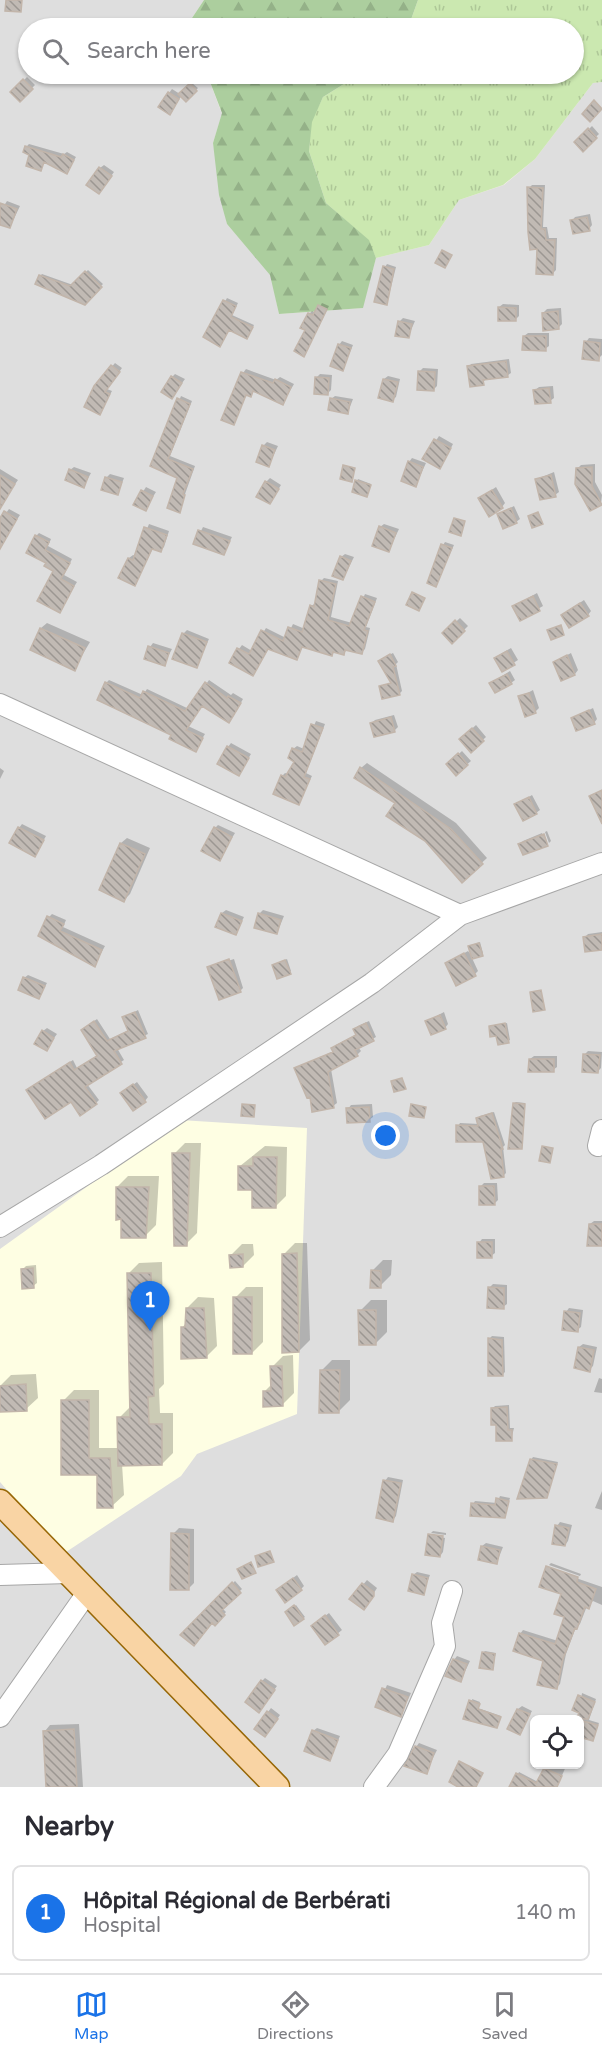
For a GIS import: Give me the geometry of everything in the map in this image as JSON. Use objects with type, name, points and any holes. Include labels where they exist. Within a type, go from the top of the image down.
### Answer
[{"type":"main road","points":[[0,1502],[277,1787]]},
{"type":"street","points":[[0,704],[460,915]]},
{"type":"street","points":[[0,1227],[101,1165],[372,983],[460,915],[602,862]]},
{"type":"street","points":[[0,1575],[68,1573]]},
{"type":"street","points":[[374,1787],[398,1754],[445,1646],[442,1623],[452,1591]]},
{"type":"street","points":[[0,1717],[87,1593]]},
{"type":"shaded area","points":[[0,0],[204,0],[192,18],[18,18],[18,84],[211,84],[222,114],[213,143],[227,224],[271,275],[279,314],[362,308],[376,258],[429,245],[459,200],[504,185],[535,159],[593,83],[602,82],[602,1787],[0,1787]]},
{"type":"shaded area","points":[[180,1120],[307,1128],[297,1414],[197,1454],[181,1476],[63,1554],[0,1482],[0,1249]]},
{"type":"green space","points":[[204,0],[418,0],[412,18],[192,18]]},
{"type":"green space","points":[[418,0],[602,0],[602,82],[593,83],[535,159],[503,185],[459,200],[429,245],[376,258],[368,240],[326,203],[309,151],[311,122],[323,97],[344,84],[584,84],[584,18],[412,18]]},
{"type":"green space","points":[[211,84],[344,84],[323,97],[312,122],[309,151],[326,203],[369,240],[376,258],[363,308],[279,314],[270,275],[227,224],[219,195],[213,143],[222,113]]},
{"type":"building","points":[[6,0],[22,0],[21,12],[5,11]]},
{"type":"building","points":[[18,84],[28,84],[33,89],[20,102],[10,92]]},
{"type":"building","points":[[189,84],[197,91],[186,102],[178,94]]},
{"type":"building","points":[[168,92],[179,99],[170,115],[158,107]]},
{"type":"building","points":[[594,100],[602,109],[590,122],[582,114]]},
{"type":"building","points":[[588,128],[597,138],[583,152],[574,142]]},
{"type":"building","points":[[25,146],[61,157],[63,154],[74,160],[67,174],[44,162],[41,171],[26,166],[29,155],[23,152]]},
{"type":"building","points":[[99,167],[112,176],[99,194],[86,185]]},
{"type":"building","points":[[527,187],[543,188],[541,229],[545,229],[546,240],[555,240],[553,275],[536,274],[537,249],[530,250],[528,232]]},
{"type":"building","points":[[0,203],[17,209],[10,228],[0,225]]},
{"type":"building","points":[[587,217],[590,231],[573,234],[570,220]]},
{"type":"building","points":[[442,250],[452,255],[445,268],[435,263]]},
{"type":"building","points":[[383,266],[394,269],[387,305],[374,302]]},
{"type":"building","points":[[85,271],[102,287],[85,305],[35,284],[39,275],[70,286]]},
{"type":"building","points":[[223,300],[236,306],[231,317],[253,327],[247,339],[229,330],[220,347],[203,337]]},
{"type":"building","points":[[318,305],[327,309],[304,357],[294,351],[305,330],[300,328],[308,313],[313,315]]},
{"type":"building","points":[[498,307],[516,308],[516,321],[498,321]]},
{"type":"building","points":[[558,311],[559,329],[543,331],[542,313]]},
{"type":"building","points":[[398,321],[412,324],[409,338],[395,336]]},
{"type":"building","points":[[523,336],[546,336],[546,351],[522,350]]},
{"type":"building","points":[[584,341],[600,343],[599,361],[582,359]]},
{"type":"building","points":[[338,344],[351,348],[343,371],[330,366]]},
{"type":"building","points":[[506,361],[508,377],[483,380],[484,385],[470,387],[467,366]]},
{"type":"building","points":[[111,365],[120,372],[105,392],[110,394],[100,415],[84,407],[94,386]]},
{"type":"building","points":[[418,371],[435,372],[434,391],[417,390]]},
{"type":"building","points":[[241,372],[273,383],[275,379],[291,387],[283,405],[253,391],[251,397],[246,395],[234,425],[221,420]]},
{"type":"building","points":[[171,376],[182,383],[172,399],[161,392]]},
{"type":"building","points":[[315,377],[329,378],[328,395],[314,394]]},
{"type":"building","points":[[383,379],[398,382],[393,402],[378,398]]},
{"type":"building","points":[[549,388],[551,403],[535,404],[533,390]]},
{"type":"building","points":[[177,398],[190,404],[168,459],[193,469],[183,494],[185,495],[180,513],[167,508],[177,478],[150,466]]},
{"type":"building","points":[[330,398],[350,402],[348,414],[328,410]]},
{"type":"building","points":[[434,439],[451,448],[440,469],[422,459]]},
{"type":"building","points":[[262,445],[275,450],[269,467],[256,462]]},
{"type":"building","points":[[408,461],[423,467],[416,487],[401,481]]},
{"type":"building","points":[[343,465],[355,468],[352,482],[340,479]]},
{"type":"building","points":[[592,467],[592,486],[602,505],[590,511],[575,484],[576,468]]},
{"type":"building","points":[[69,469],[88,477],[84,488],[65,480]]},
{"type":"building","points":[[0,475],[15,484],[0,509]]},
{"type":"building","points":[[551,475],[556,497],[540,500],[535,479]]},
{"type":"building","points":[[105,477],[122,482],[118,495],[101,490]]},
{"type":"building","points":[[355,480],[371,485],[367,497],[352,492]]},
{"type":"building","points":[[265,481],[279,489],[270,504],[256,497]]},
{"type":"building","points":[[141,490],[153,496],[146,511],[133,505]]},
{"type":"building","points":[[492,490],[503,508],[489,517],[478,498]]},
{"type":"building","points":[[511,508],[517,523],[503,529],[497,514]]},
{"type":"building","points":[[4,511],[17,519],[0,549],[0,518]]},
{"type":"building","points":[[538,512],[543,524],[532,528],[528,516]]},
{"type":"building","points":[[454,518],[465,521],[461,536],[449,532]]},
{"type":"building","points":[[379,526],[396,533],[389,552],[372,546]]},
{"type":"building","points":[[144,527],[167,535],[161,552],[152,549],[135,586],[118,578],[128,558],[133,560]]},
{"type":"building","points":[[198,530],[230,541],[224,555],[193,544]]},
{"type":"building","points":[[35,535],[49,542],[45,550],[70,563],[61,579],[74,586],[60,613],[37,601],[53,571],[44,566],[46,563],[26,553]]},
{"type":"building","points":[[441,544],[452,548],[436,587],[427,583]]},
{"type":"building","points":[[340,556],[351,561],[343,580],[332,576]]},
{"type":"building","points":[[319,580],[336,584],[328,620],[349,626],[361,596],[375,602],[364,630],[368,631],[362,654],[345,650],[344,655],[333,652],[332,656],[302,647],[297,660],[268,649],[253,676],[229,663],[237,648],[249,654],[261,630],[283,641],[288,627],[302,632],[310,605],[314,607]]},
{"type":"building","points":[[412,592],[425,598],[419,611],[406,605]]},
{"type":"building","points":[[533,596],[540,611],[520,621],[512,606]]},
{"type":"building","points":[[580,603],[589,616],[569,628],[561,615]]},
{"type":"building","points":[[455,620],[465,631],[452,644],[442,633]]},
{"type":"building","points":[[561,625],[564,635],[551,640],[547,630]]},
{"type":"building","points":[[40,628],[85,648],[75,671],[30,650]]},
{"type":"building","points":[[182,633],[207,642],[197,668],[172,659]]},
{"type":"building","points":[[148,646],[169,653],[165,666],[144,659]]},
{"type":"building","points":[[507,651],[515,665],[502,672],[494,658]]},
{"type":"building","points":[[390,654],[396,666],[393,667],[400,695],[382,699],[379,686],[391,683],[378,661]]},
{"type":"building","points":[[567,655],[575,675],[561,681],[553,662]]},
{"type":"building","points":[[507,674],[512,684],[495,693],[489,683]]},
{"type":"building","points":[[105,682],[140,698],[143,691],[185,711],[205,682],[227,698],[228,696],[241,703],[229,723],[202,706],[186,730],[203,738],[196,752],[169,739],[171,735],[97,700]]},
{"type":"building","points":[[529,693],[536,713],[525,717],[518,696]]},
{"type":"building","points":[[589,710],[595,724],[576,731],[571,718]]},
{"type":"building","points":[[391,717],[395,732],[374,737],[370,723]]},
{"type":"building","points":[[311,724],[323,728],[304,777],[310,779],[299,805],[273,794],[281,775],[285,777],[294,762],[288,758],[292,748],[302,752]]},
{"type":"building","points":[[472,728],[484,741],[471,753],[459,739]]},
{"type":"building","points":[[227,746],[249,758],[239,776],[217,764]]},
{"type":"building","points":[[458,753],[468,765],[456,776],[446,764]]},
{"type":"building","points":[[360,767],[451,829],[483,864],[462,883],[425,841],[386,816],[395,803],[354,778]]},
{"type":"building","points":[[602,790],[602,824],[589,796]]},
{"type":"building","points":[[529,797],[537,814],[523,821],[514,804]]},
{"type":"building","points":[[18,827],[44,840],[35,857],[9,843]]},
{"type":"building","points":[[214,827],[232,837],[220,861],[201,851]]},
{"type":"building","points":[[544,834],[548,846],[523,855],[518,844]]},
{"type":"building","points":[[120,843],[145,854],[124,902],[99,890]]},
{"type":"building","points":[[221,913],[242,921],[236,935],[215,927]]},
{"type":"building","points":[[258,913],[281,920],[277,934],[254,928]]},
{"type":"building","points":[[47,916],[64,924],[60,931],[102,950],[95,967],[38,936]]},
{"type":"building","points":[[602,934],[602,950],[585,952],[583,937]]},
{"type":"building","points":[[479,943],[483,956],[472,959],[468,946]]},
{"type":"building","points":[[464,953],[476,976],[456,986],[445,963]]},
{"type":"building","points":[[229,959],[241,992],[219,1000],[207,967]]},
{"type":"building","points":[[285,960],[291,974],[277,979],[272,965]]},
{"type":"building","points":[[23,977],[45,986],[39,999],[18,990]]},
{"type":"building","points":[[541,990],[545,1010],[533,1012],[530,992]]},
{"type":"building","points":[[135,1012],[146,1038],[114,1051],[122,1064],[85,1087],[97,1104],[80,1116],[71,1102],[45,1119],[26,1090],[70,1062],[74,1070],[97,1056],[81,1030],[94,1021],[107,1041],[128,1031],[122,1017]]},
{"type":"building","points":[[440,1015],[446,1029],[431,1035],[425,1021]]},
{"type":"building","points":[[366,1023],[374,1041],[355,1050],[358,1056],[328,1072],[334,1108],[312,1112],[310,1097],[307,1098],[294,1068],[333,1052],[331,1048],[356,1035],[353,1029]]},
{"type":"building","points":[[505,1023],[509,1043],[498,1045],[496,1036],[490,1037],[489,1026]]},
{"type":"building","points":[[42,1030],[54,1038],[47,1051],[34,1044]]},
{"type":"building","points":[[583,1054],[600,1055],[598,1073],[582,1072]]},
{"type":"building","points":[[529,1059],[554,1059],[554,1072],[528,1072]]},
{"type":"building","points":[[402,1078],[406,1089],[394,1092],[391,1081]]},
{"type":"building","points":[[133,1084],[146,1102],[133,1111],[120,1093]]},
{"type":"building","points":[[513,1103],[525,1104],[522,1149],[508,1149]]},
{"type":"building","points":[[242,1104],[255,1105],[254,1117],[241,1116]]},
{"type":"building","points":[[411,1104],[426,1107],[424,1118],[409,1116]]},
{"type":"building","points":[[369,1107],[370,1122],[347,1123],[346,1108]]},
{"type":"building","points":[[492,1113],[503,1149],[501,1149],[504,1177],[491,1179],[483,1142],[456,1142],[456,1125],[478,1126],[476,1118]]},
{"type":"building","points":[[542,1146],[553,1148],[550,1163],[539,1161]]},
{"type":"building","points":[[172,1153],[190,1153],[187,1246],[174,1246]]},
{"type":"building","points":[[253,1157],[277,1157],[276,1208],[252,1208],[252,1190],[238,1190],[238,1166],[253,1166]]},
{"type":"building","points":[[479,1186],[494,1186],[495,1205],[479,1205]]},
{"type":"building","points":[[116,1187],[149,1187],[146,1238],[121,1238],[121,1219],[116,1220]]},
{"type":"building","points":[[589,1224],[602,1224],[602,1246],[587,1246]]},
{"type":"building","points":[[477,1242],[492,1242],[492,1258],[477,1258]]},
{"type":"building","points":[[297,1253],[299,1352],[282,1353],[282,1254]]},
{"type":"building","points":[[243,1254],[243,1267],[230,1268],[229,1255]]},
{"type":"building","points":[[33,1268],[34,1288],[22,1289],[21,1269]]},
{"type":"building","points":[[371,1270],[381,1271],[381,1288],[370,1288]]},
{"type":"building","points":[[127,1273],[151,1273],[154,1396],[148,1397],[149,1424],[162,1424],[162,1465],[118,1466],[117,1417],[130,1417]]},
{"type":"building","points":[[488,1287],[504,1288],[504,1309],[487,1308]]},
{"type":"building","points":[[233,1297],[252,1297],[252,1354],[233,1354]]},
{"type":"building","points":[[186,1308],[204,1308],[207,1358],[181,1359],[181,1327],[185,1327]]},
{"type":"building","points":[[358,1310],[376,1310],[376,1345],[359,1345]]},
{"type":"building","points":[[564,1311],[580,1313],[578,1332],[562,1330]]},
{"type":"building","points":[[488,1338],[502,1340],[503,1376],[488,1376]]},
{"type":"building","points":[[578,1347],[594,1350],[590,1372],[574,1368]]},
{"type":"building","points":[[270,1366],[282,1366],[283,1406],[263,1407],[263,1391],[271,1391]]},
{"type":"building","points":[[320,1370],[340,1370],[339,1413],[319,1413]]},
{"type":"building","points":[[26,1384],[27,1411],[0,1412],[0,1386]]},
{"type":"building","points":[[61,1400],[89,1400],[89,1458],[110,1458],[113,1508],[97,1508],[97,1475],[61,1475]]},
{"type":"building","points":[[507,1407],[508,1430],[512,1430],[512,1441],[496,1441],[496,1425],[491,1425],[491,1408]]},
{"type":"building","points":[[530,1459],[557,1464],[547,1498],[517,1499]]},
{"type":"building","points":[[383,1480],[401,1483],[393,1522],[376,1518]]},
{"type":"building","points":[[496,1498],[509,1501],[505,1518],[470,1516],[471,1503],[495,1505]]},
{"type":"building","points":[[555,1525],[569,1528],[565,1546],[552,1544]]},
{"type":"building","points":[[171,1533],[189,1534],[189,1590],[170,1590]]},
{"type":"building","points":[[428,1534],[443,1536],[440,1557],[425,1555]]},
{"type":"building","points":[[481,1546],[500,1550],[497,1564],[478,1560]]},
{"type":"building","points":[[270,1551],[274,1562],[258,1567],[255,1556]]},
{"type":"building","points":[[251,1562],[256,1573],[242,1579],[237,1569]]},
{"type":"building","points":[[546,1566],[578,1577],[577,1582],[596,1589],[589,1609],[585,1607],[577,1629],[575,1628],[563,1659],[557,1689],[537,1685],[543,1661],[513,1651],[519,1633],[555,1644],[564,1617],[554,1614],[561,1594],[539,1587]]},
{"type":"building","points":[[412,1574],[428,1578],[424,1595],[408,1591]]},
{"type":"building","points":[[293,1578],[302,1590],[285,1603],[276,1590]]},
{"type":"building","points":[[232,1582],[241,1593],[221,1611],[225,1615],[215,1626],[212,1623],[194,1646],[180,1635]]},
{"type":"building","points":[[362,1583],[374,1592],[374,1596],[364,1610],[349,1599]]},
{"type":"building","points":[[294,1605],[304,1619],[294,1626],[285,1612]]},
{"type":"building","points":[[325,1615],[339,1635],[325,1645],[311,1626]]},
{"type":"building","points":[[482,1652],[495,1654],[493,1670],[479,1668]]},
{"type":"building","points":[[453,1659],[467,1664],[461,1682],[445,1676]]},
{"type":"building","points":[[261,1680],[275,1690],[259,1713],[245,1702]]},
{"type":"building","points":[[382,1688],[408,1697],[401,1717],[375,1707]]},
{"type":"building","points":[[578,1695],[595,1702],[588,1719],[584,1719],[584,1715],[578,1715],[579,1713],[572,1710]]},
{"type":"building","points":[[469,1700],[480,1704],[478,1709],[501,1717],[497,1728],[463,1719]]},
{"type":"building","points":[[517,1709],[530,1714],[520,1735],[507,1729]]},
{"type":"building","points":[[267,1711],[278,1719],[265,1737],[254,1729]]},
{"type":"building","points":[[584,1721],[598,1725],[593,1741],[584,1738]]},
{"type":"building","points":[[74,1729],[77,1787],[46,1787],[43,1731]]},
{"type":"building","points":[[312,1730],[338,1740],[330,1761],[304,1751]]},
{"type":"building","points":[[415,1746],[434,1753],[427,1774],[404,1766]]},
{"type":"building","points":[[459,1761],[483,1773],[476,1787],[458,1787],[449,1782]]},
{"type":"building","points":[[543,1769],[562,1776],[557,1787],[509,1787],[516,1773],[536,1783]]},
{"type":"place","name":"Hôpital Régional de Berbérati","points":[[150,1331]]}]
